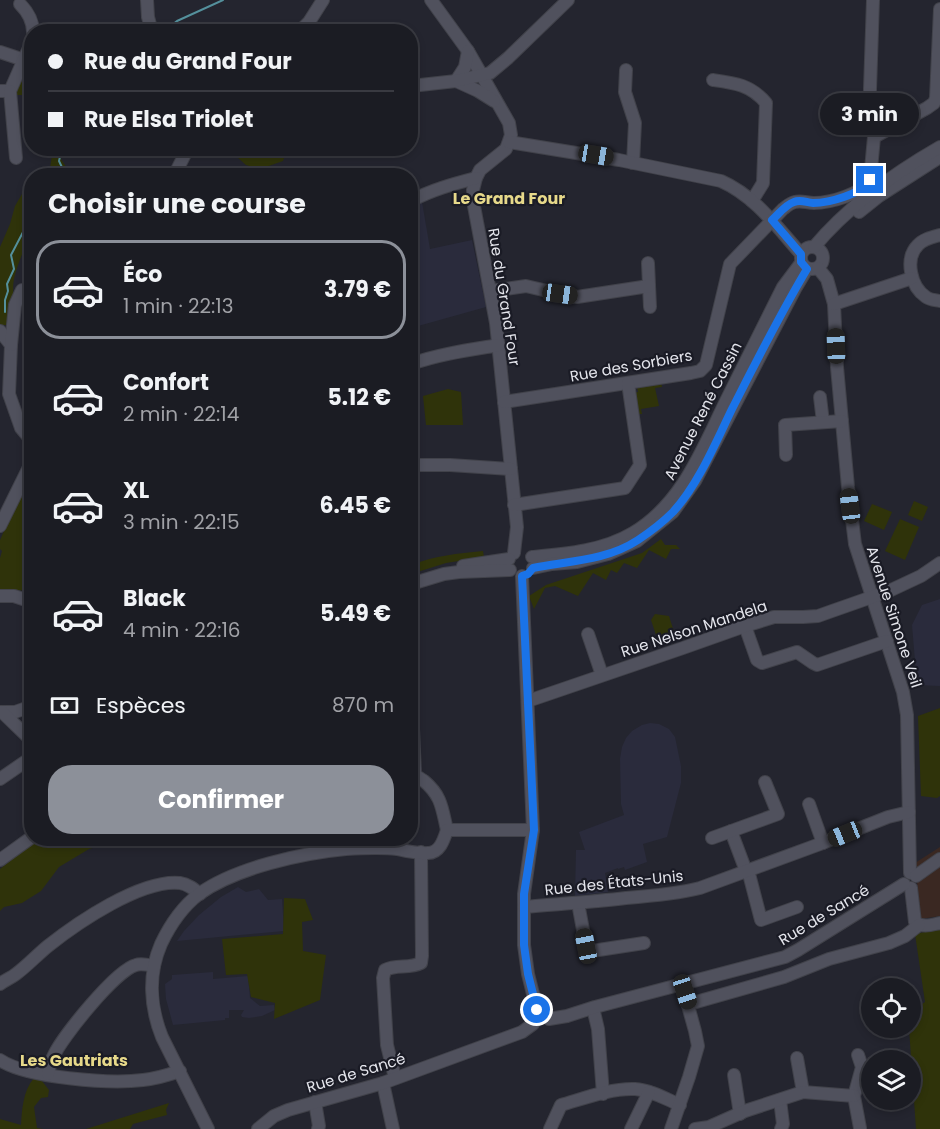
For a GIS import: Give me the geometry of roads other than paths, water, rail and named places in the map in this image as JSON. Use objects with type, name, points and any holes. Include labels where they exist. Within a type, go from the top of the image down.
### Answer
[{"type":"street","points":[[147,0],[150,24]]},
{"type":"street","points":[[306,24],[323,0]]},
{"type":"street","points":[[418,198],[439,188],[476,178],[480,170],[506,149],[511,135],[509,123],[482,76],[431,0]]},
{"type":"street","points":[[418,85],[456,81],[490,73],[568,0]]},
{"type":"street","points":[[772,220],[783,209],[798,200],[812,203],[829,201],[849,195],[868,184],[870,180],[874,137],[869,119],[873,0]]},
{"type":"street","points":[[20,4],[33,24]]},
{"type":"street","points":[[874,137],[934,103],[940,9]]},
{"type":"street","points":[[0,52],[24,61]]},
{"type":"street","points":[[470,56],[500,64]]},
{"type":"street","points":[[456,81],[470,56]]},
{"type":"street","points":[[15,158],[5,91],[24,67]]},
{"type":"street","points":[[626,70],[625,92],[635,123],[633,163]]},
{"type":"street","points":[[713,80],[741,84],[760,96],[766,104],[763,183],[752,201]]},
{"type":"street","points":[[456,81],[478,91],[496,103]]},
{"type":"street","name":"Avenue Simone Veil","points":[[509,142],[572,151],[721,181],[737,188],[752,201],[772,220],[807,263],[827,279],[834,304],[837,367],[855,544],[903,692],[907,715],[910,880],[915,922],[919,925]]},
{"type":"street","points":[[817,249],[833,225],[872,191],[940,147]]},
{"type":"street","points":[[817,249],[823,258],[820,266],[807,263],[806,248],[817,249],[879,196],[940,157]]},
{"type":"street","name":"Rue du Grand Four","points":[[476,178],[473,190],[474,206],[499,345],[521,562],[534,830],[526,876],[524,945],[525,961],[537,1010]]},
{"type":"street","name":"Rue des Sorbiers","points":[[504,402],[699,371],[706,365],[730,264],[772,220]]},
{"type":"street","points":[[940,235],[917,245],[910,260],[912,278],[917,289],[927,298],[940,301]]},
{"type":"street","points":[[648,263],[650,307]]},
{"type":"street","name":"Avenue René Cassin","points":[[418,577],[444,568],[521,562],[552,564],[577,562],[608,554],[637,541],[673,512],[695,481],[807,263]]},
{"type":"street","points":[[834,304],[912,278]]},
{"type":"street","points":[[491,291],[526,286],[577,297],[649,286]]},
{"type":"street","points":[[21,290],[15,305],[9,394],[24,432]]},
{"type":"street","points":[[0,331],[11,345]]},
{"type":"street","points":[[418,362],[465,350],[499,345]]},
{"type":"street","points":[[514,506],[625,488],[640,465],[627,383]]},
{"type":"street","points":[[820,398],[823,422]]},
{"type":"street","points":[[786,455],[785,425],[842,421]]},
{"type":"street","points":[[418,465],[511,469]]},
{"type":"street","points":[[0,526],[24,477]]},
{"type":"street","name":"Avenue René Cassin","points":[[418,582],[444,574],[521,562]]},
{"type":"street","name":"Rue Nelson Mandela","points":[[528,701],[774,617],[818,615],[872,598],[921,576],[940,564]]},
{"type":"street","points":[[0,596],[24,599]]},
{"type":"street","points":[[745,626],[757,660],[762,663],[797,652],[817,665],[886,641]]},
{"type":"street","points":[[588,634],[602,675]]},
{"type":"street","points":[[1,712],[15,712],[24,709]]},
{"type":"street","points":[[1,712],[24,734]]},
{"type":"street","points":[[0,779],[24,762]]},
{"type":"street","points":[[208,1129],[156,1022],[152,991],[154,966],[169,928],[200,894],[239,872],[290,858],[346,849],[392,849],[430,854],[443,842],[447,830],[439,797],[430,786],[418,778]]},
{"type":"street","points":[[712,838],[778,814],[765,782]]},
{"type":"street","points":[[809,804],[823,843]]},
{"type":"street","name":"Rue des États-Unis","points":[[524,907],[675,894],[700,888],[888,817],[909,812]]},
{"type":"street","points":[[447,830],[534,830]]},
{"type":"street","points":[[731,831],[747,871],[761,920],[797,907]]},
{"type":"street","points":[[0,860],[24,843]]},
{"type":"street","points":[[309,846],[314,854]]},
{"type":"street","points":[[336,846],[346,849]]},
{"type":"street","points":[[395,1078],[387,1045],[383,978],[385,970],[389,968],[414,966],[420,963],[422,956],[421,852]]},
{"type":"street","name":"Rue de Sancé","points":[[549,1019],[785,957],[940,860]]},
{"type":"street","points":[[0,984],[16,974],[69,931],[114,902],[145,888],[180,883],[190,886],[200,894]]},
{"type":"street","points":[[578,903],[586,946],[590,950],[644,943]]},
{"type":"street","points":[[689,1004],[784,977],[829,958],[889,943],[905,936],[919,925],[940,923]]},
{"type":"street","points":[[48,1074],[53,1056],[99,995],[121,974],[136,964],[154,966]]},
{"type":"street","points":[[682,984],[696,1031],[698,1046],[672,1126],[686,1129]]},
{"type":"street","points":[[593,1008],[598,1029],[603,1094]]},
{"type":"street","points":[[537,1010],[545,1011],[549,1019],[547,1024],[537,1027],[533,1024],[531,1017],[537,1010]]},
{"type":"street","name":"Rue de Sancé","points":[[258,1129],[274,1116],[315,1101],[383,1083],[522,1032],[533,1024]]},
{"type":"street","points":[[858,1055],[862,1067],[854,1096],[860,1128]]},
{"type":"street","points":[[797,1058],[803,1092]]},
{"type":"street","points":[[0,1060],[17,1068],[105,1081],[162,1077],[180,1071]]},
{"type":"street","points":[[734,1075],[740,1114]]},
{"type":"street","points":[[383,1083],[393,1129]]},
{"type":"street","points":[[550,1129],[561,1105],[620,1090],[637,1089],[649,1092],[680,1105]]},
{"type":"street","points":[[631,1129],[649,1092]]},
{"type":"street","points":[[695,1129],[709,1128],[740,1114],[803,1092],[854,1096]]},
{"type":"street","points":[[780,1100],[782,1129]]},
{"type":"street","points":[[315,1101],[318,1129]]},
{"type":"waterway","points":[[173,24],[223,0]]},
{"type":"waterway","points":[[60,156],[59,161],[62,168]]},
{"type":"waterway","points":[[5,312],[7,284],[14,269],[11,255],[24,230]]},
{"type":"district","name":"Le Grand Four","points":[[509,198]]},
{"type":"district","name":"Les Gautriats","points":[[74,1060]]}]
